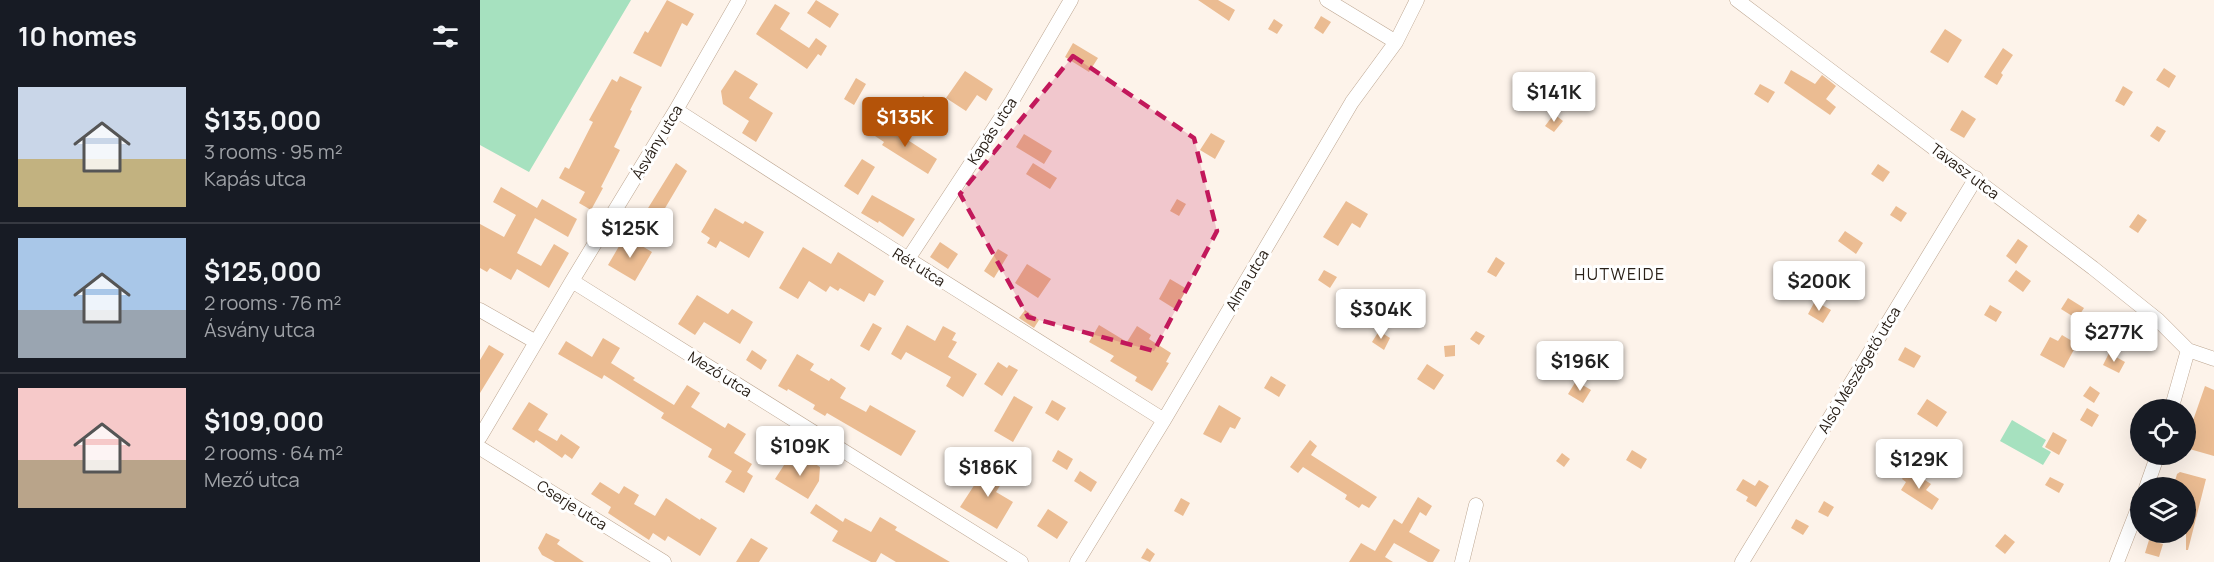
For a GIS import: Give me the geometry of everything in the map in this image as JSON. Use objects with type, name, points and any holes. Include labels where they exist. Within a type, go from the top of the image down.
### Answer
[{"type":"street","name":"Kapás utca","points":[[908,260],[1012,101],[1071,0]]},
{"type":"street","points":[[1327,0],[1396,42]]},
{"type":"street","name":"Alma utca","points":[[1077,562],[1164,420],[1352,102],[1396,42],[1417,0]]},
{"type":"street","name":"Tavasz utca","points":[[1737,0],[1976,178],[2158,320],[2188,350]]},
{"type":"street","name":"Ásvány utca","points":[[481,432],[676,111],[737,1]]},
{"type":"street","name":"Rét utca","points":[[676,111],[1164,420]]},
{"type":"street","name":"Alsó Mészégető utca","points":[[1742,562],[1976,178]]},
{"type":"street","name":"Mező utca","points":[[572,281],[1021,562]]},
{"type":"street","points":[[480,310],[536,342]]},
{"type":"street","points":[[2174,399],[2188,350],[2214,359]]},
{"type":"street","name":"Cserje utca","points":[[480,448],[664,562]]},
{"type":"street","points":[[1462,562],[1476,505]]},
{"type":"street","points":[[2117,562],[2130,529]]},
{"type":"highlighted area","points":[[1073,56],[1194,138],[1217,231],[1154,351],[1028,317],[960,194]]},
{"type":"green space","points":[[480,0],[631,0],[529,172],[480,145]]},
{"type":"green space","points":[[2012,420],[2046,440],[2042,447],[2051,452],[2043,465],[2000,441]]},
{"type":"building","points":[[667,0],[694,14],[687,26],[682,23],[661,67],[633,53],[645,31],[648,33]]},
{"type":"building","points":[[816,0],[839,14],[830,28],[807,13]]},
{"type":"building","points":[[1198,0],[1218,0],[1235,10],[1229,21]]},
{"type":"building","points":[[775,4],[790,13],[780,29],[809,48],[816,38],[827,46],[821,56],[818,54],[807,69],[756,34]]},
{"type":"building","points":[[1321,16],[1331,22],[1323,34],[1314,28]]},
{"type":"building","points":[[1274,19],[1283,25],[1277,34],[1268,29]]},
{"type":"building","points":[[1945,29],[1962,40],[1948,63],[1930,52]]},
{"type":"building","points":[[1073,43],[1098,58],[1089,72],[1065,57]]},
{"type":"building","points":[[2003,48],[2013,55],[2001,73],[2003,75],[1997,85],[1984,77]]},
{"type":"building","points":[[2164,68],[2176,76],[2169,88],[2156,80]]},
{"type":"building","points":[[735,70],[758,84],[749,98],[773,113],[756,142],[742,133],[749,121],[723,104],[721,91]]},
{"type":"building","points":[[1791,70],[1815,84],[1822,75],[1836,86],[1826,99],[1836,107],[1830,115],[1784,83]]},
{"type":"building","points":[[965,71],[993,89],[986,101],[977,95],[966,111],[946,98]]},
{"type":"building","points":[[620,76],[642,87],[614,147],[620,150],[591,210],[579,203],[585,192],[559,178],[565,167],[569,169],[593,122],[589,120],[612,79],[617,82]]},
{"type":"building","points":[[856,78],[866,84],[854,105],[844,99]]},
{"type":"building","points":[[1552,84],[1571,97],[1564,107],[1545,94]]},
{"type":"building","points":[[1760,84],[1775,92],[1768,103],[1754,94]]},
{"type":"building","points":[[2123,86],[2133,92],[2124,106],[2115,101]]},
{"type":"building","points":[[923,96],[941,108],[934,119],[930,117],[926,122],[918,117],[920,114],[914,110]]},
{"type":"building","points":[[1962,110],[1976,119],[1964,138],[1950,130]]},
{"type":"building","points":[[1554,114],[1563,121],[1554,132],[1545,126]]},
{"type":"building","points":[[880,122],[937,159],[928,174],[882,145],[884,142],[872,134]]},
{"type":"building","points":[[2157,126],[2166,131],[2159,142],[2150,136]]},
{"type":"building","points":[[1211,133],[1225,141],[1215,159],[1200,150]]},
{"type":"building","points":[[1024,134],[1052,151],[1044,164],[1016,147]]},
{"type":"building","points":[[862,159],[875,167],[858,195],[844,186]]},
{"type":"building","points":[[676,163],[687,171],[658,220],[645,213]]},
{"type":"building","points":[[1033,163],[1057,178],[1050,189],[1026,174]]},
{"type":"building","points":[[1878,164],[1890,172],[1883,182],[1871,174]]},
{"type":"building","points":[[501,187],[537,208],[542,199],[577,219],[568,237],[535,218],[517,253],[541,266],[554,244],[569,253],[549,288],[517,269],[511,280],[490,268],[487,272],[480,268],[480,224],[504,237],[516,215],[493,202]]},
{"type":"building","points":[[872,195],[915,219],[903,237],[879,221],[878,223],[861,213]]},
{"type":"building","points":[[1177,199],[1186,204],[1179,216],[1170,211]]},
{"type":"building","points":[[1346,201],[1368,214],[1360,228],[1352,223],[1338,246],[1323,237]]},
{"type":"building","points":[[1896,206],[1907,213],[1901,222],[1890,215]]},
{"type":"building","points":[[715,208],[743,224],[745,221],[764,232],[749,258],[720,241],[716,248],[707,243],[710,238],[701,232]]},
{"type":"building","points":[[2138,214],[2147,220],[2138,233],[2129,227]]},
{"type":"building","points":[[1845,231],[1863,243],[1856,254],[1838,241]]},
{"type":"building","points":[[625,236],[652,252],[635,281],[608,265]]},
{"type":"building","points":[[2018,239],[2028,246],[2016,264],[2006,256]]},
{"type":"building","points":[[940,242],[958,254],[948,269],[930,257]]},
{"type":"building","points":[[803,247],[831,264],[838,252],[884,281],[875,296],[869,293],[864,302],[840,288],[838,291],[830,286],[826,292],[809,281],[798,299],[779,288]]},
{"type":"building","points":[[998,249],[1008,255],[994,278],[984,271]]},
{"type":"building","points":[[1496,257],[1505,263],[1496,277],[1487,272]]},
{"type":"building","points":[[1027,264],[1051,279],[1038,298],[1015,283]]},
{"type":"building","points":[[1324,270],[1337,277],[1330,288],[1318,280]]},
{"type":"building","points":[[2016,270],[2031,281],[2023,292],[2008,281]]},
{"type":"building","points":[[1170,279],[1187,289],[1175,309],[1159,299]]},
{"type":"building","points":[[697,295],[728,314],[732,309],[753,322],[740,344],[704,322],[695,335],[678,324]]},
{"type":"building","points":[[2068,298],[2084,308],[2077,319],[2061,309]]},
{"type":"building","points":[[1815,301],[1831,310],[1823,323],[1808,314]]},
{"type":"building","points":[[1990,305],[2002,312],[1996,322],[1984,315]]},
{"type":"building","points":[[1025,310],[1039,320],[1034,328],[1019,318]]},
{"type":"building","points":[[873,323],[882,328],[869,351],[860,346]]},
{"type":"building","points":[[907,325],[935,341],[943,326],[956,333],[952,340],[957,342],[948,357],[977,374],[963,397],[946,386],[951,377],[906,352],[901,360],[891,354]]},
{"type":"building","points":[[1099,325],[1127,342],[1137,326],[1151,335],[1149,339],[1171,353],[1166,362],[1169,363],[1152,391],[1135,381],[1137,377],[1110,361],[1114,356],[1089,342]]},
{"type":"building","points":[[1379,331],[1390,338],[1384,350],[1372,342]]},
{"type":"building","points":[[1476,331],[1485,336],[1479,345],[1470,339]]},
{"type":"building","points":[[2062,335],[2077,344],[2064,368],[2040,355],[2050,337],[2058,341]]},
{"type":"building","points":[[603,338],[620,348],[611,363],[635,378],[633,380],[674,405],[687,385],[700,393],[691,407],[725,428],[728,423],[746,434],[734,453],[752,464],[747,472],[753,476],[744,493],[725,482],[732,471],[708,457],[712,449],[661,418],[664,413],[604,375],[602,379],[558,354],[566,341],[592,357]]},
{"type":"building","points":[[489,345],[504,354],[480,393],[480,360]]},
{"type":"building","points":[[1455,345],[1455,356],[1445,357],[1444,346]]},
{"type":"building","points":[[1905,347],[1921,356],[1914,368],[1898,360]]},
{"type":"building","points":[[752,350],[767,360],[761,370],[746,360]]},
{"type":"building","points":[[2109,353],[2125,362],[2119,373],[2103,365]]},
{"type":"building","points":[[797,354],[814,364],[810,370],[829,381],[831,378],[846,388],[840,398],[866,412],[870,405],[916,431],[901,456],[827,413],[825,416],[813,409],[815,405],[788,389],[787,391],[778,386]]},
{"type":"building","points":[[998,362],[1007,368],[1009,365],[1018,370],[1002,396],[984,384]]},
{"type":"building","points":[[1427,364],[1444,375],[1434,390],[1417,379]]},
{"type":"building","points":[[1271,376],[1286,385],[1279,397],[1264,388]]},
{"type":"building","points":[[1576,381],[1591,390],[1583,403],[1568,394]]},
{"type":"building","points":[[2090,386],[2100,393],[2094,403],[2083,396]]},
{"type":"building","points":[[2205,386],[2214,390],[2214,456],[2196,451],[2196,412]]},
{"type":"building","points":[[1014,396],[1033,407],[1013,442],[994,431]]},
{"type":"building","points":[[1927,399],[1947,412],[1937,427],[1917,414]]},
{"type":"building","points":[[1052,400],[1066,408],[1058,421],[1045,413]]},
{"type":"building","points":[[529,402],[548,414],[538,430],[557,441],[561,434],[580,447],[572,459],[565,454],[562,458],[536,440],[534,443],[512,429]]},
{"type":"building","points":[[1219,405],[1241,418],[1235,429],[1230,427],[1221,443],[1203,434]]},
{"type":"building","points":[[2087,408],[2099,415],[2092,427],[2080,420]]},
{"type":"building","points":[[2053,432],[2067,440],[2059,455],[2045,447]]},
{"type":"building","points":[[1310,440],[1317,446],[1311,455],[1377,497],[1369,508],[1362,504],[1359,508],[1345,499],[1347,495],[1303,467],[1298,473],[1290,467]]},
{"type":"building","points":[[1058,450],[1073,459],[1067,470],[1052,461]]},
{"type":"building","points":[[1632,450],[1647,459],[1641,469],[1626,460]]},
{"type":"building","points":[[1562,453],[1570,459],[1564,467],[1556,461]]},
{"type":"building","points":[[802,456],[820,467],[819,481],[808,499],[775,479],[786,462],[795,467]]},
{"type":"building","points":[[988,464],[1006,476],[996,492],[1013,502],[997,529],[960,507]]},
{"type":"building","points":[[1908,469],[1931,484],[1926,490],[1939,499],[1932,510],[1901,490],[1906,482],[1902,479]]},
{"type":"building","points":[[1080,471],[1097,482],[1091,492],[1074,481]]},
{"type":"building","points":[[2180,472],[2206,479],[2196,518],[2196,477],[2176,477]]},
{"type":"building","points":[[2050,477],[2064,484],[2059,493],[2045,485]]},
{"type":"building","points":[[1743,479],[1755,486],[1759,480],[1769,486],[1756,507],[1746,501],[1748,497],[1736,490]]},
{"type":"building","points":[[600,482],[619,494],[624,486],[639,495],[634,504],[655,516],[666,498],[717,528],[700,556],[668,536],[665,541],[653,533],[649,540],[608,513],[611,507],[591,494]]},
{"type":"building","points":[[1418,497],[1432,506],[1426,516],[1420,512],[1409,532],[1440,550],[1433,562],[1428,562],[1394,543],[1385,557],[1393,562],[1349,562],[1361,543],[1375,551],[1394,519],[1402,524]]},
{"type":"building","points":[[1181,498],[1190,503],[1183,516],[1174,511]]},
{"type":"building","points":[[1824,501],[1834,507],[1828,517],[1818,512]]},
{"type":"building","points":[[816,504],[843,522],[845,518],[871,532],[880,517],[897,527],[895,530],[950,562],[896,562],[881,553],[876,562],[871,562],[832,541],[838,531],[810,513]]},
{"type":"building","points":[[1048,509],[1068,522],[1057,539],[1037,526]]},
{"type":"building","points":[[1796,519],[1809,526],[1803,535],[1791,528]]},
{"type":"building","points":[[546,533],[560,540],[557,544],[584,562],[555,562],[542,555],[538,548]]},
{"type":"building","points":[[2005,534],[2015,542],[2005,554],[1995,546]]},
{"type":"building","points":[[751,538],[768,548],[759,562],[736,562]]},
{"type":"building","points":[[2148,543],[2163,544],[2159,557],[2145,553]]},
{"type":"building","points":[[1147,548],[1155,554],[1150,562],[1141,558]]},
{"type":"district","name":"HUTWEIDE","points":[[1620,274]]}]
